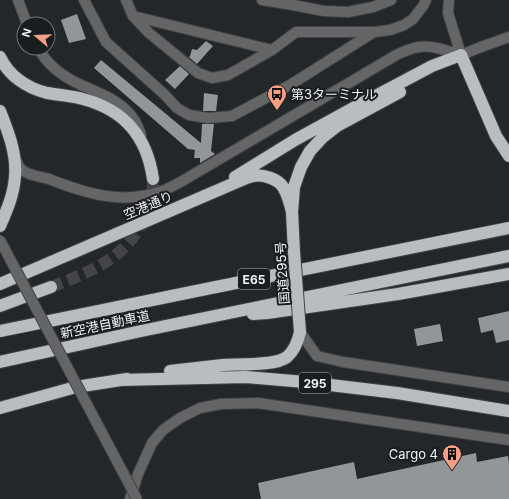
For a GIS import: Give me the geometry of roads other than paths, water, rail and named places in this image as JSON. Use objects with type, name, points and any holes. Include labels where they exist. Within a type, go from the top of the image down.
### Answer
[{"type":"highway","points":[[461,55],[496,136],[509,156]]},
{"type":"highway","name":"295","points":[[194,200],[295,140],[362,103],[432,66],[461,55]]},
{"type":"highway","name":"295","points":[[292,212],[294,188],[301,167],[310,151],[323,137],[337,126],[429,77],[461,55]]},
{"type":"highway","points":[[0,57],[10,72],[20,81],[46,92],[96,103],[118,115],[128,123],[148,154],[152,179]]},
{"type":"highway","points":[[0,111],[9,134],[14,156],[16,176],[7,210],[0,226]]},
{"type":"highway","name":"空港通り","points":[[0,284],[255,175],[265,176],[275,180],[282,186],[288,197],[292,212]]},
{"type":"highway","name":"国道295号","points":[[292,212],[300,332]]},
{"type":"highway","name":"E65","points":[[0,331],[509,228]]},
{"type":"highway","name":"E65","points":[[216,315],[509,256]]},
{"type":"highway","points":[[216,315],[267,313],[398,294],[509,274]]},
{"type":"highway","points":[[0,306],[51,287]]},
{"type":"highway","name":"新空港自動車道","points":[[0,362],[216,315]]},
{"type":"highway","name":"295","points":[[0,408],[76,388],[119,380],[223,365],[278,361],[287,357],[294,349],[300,332]]},
{"type":"highway","name":"295","points":[[119,380],[246,377],[397,393],[509,411]]},
{"type":"street","points":[[18,0],[24,16]]},
{"type":"street","points":[[84,0],[106,42],[164,94],[176,108],[189,115],[208,118],[232,116],[290,85],[374,32]]},
{"type":"street","points":[[126,0],[133,16],[149,34],[198,73],[212,78],[228,75],[272,50],[296,32],[374,32],[390,30],[404,25],[413,19],[426,0]]},
{"type":"street","points":[[262,0],[293,4],[324,12],[348,12],[373,7],[391,0]]},
{"type":"street","points":[[284,0],[293,4]]},
{"type":"street","points":[[449,0],[448,13],[461,55]]},
{"type":"street","points":[[133,16],[272,50]]},
{"type":"street","points":[[14,156],[20,168],[29,173],[47,178],[80,191],[122,198],[142,196],[163,191],[409,49],[420,47],[438,48],[461,55],[509,38]]},
{"type":"street","points":[[43,56],[48,63],[67,78],[106,96],[125,109],[133,118],[139,129],[148,154]]},
{"type":"street","points":[[0,240],[137,499]]},
{"type":"street","points":[[300,332],[317,356],[343,362],[509,387]]},
{"type":"street","points":[[130,499],[138,474],[152,443],[163,430],[180,418],[200,408],[221,404],[258,402],[509,440]]},
{"type":"tunnel","points":[[51,287],[99,266],[111,259],[130,241],[138,230],[149,206],[153,179]]},
{"type":"place","name":"第3ターミナル","points":[[277,111]]},
{"type":"place","name":"Cargo 4","points":[[452,471]]}]
